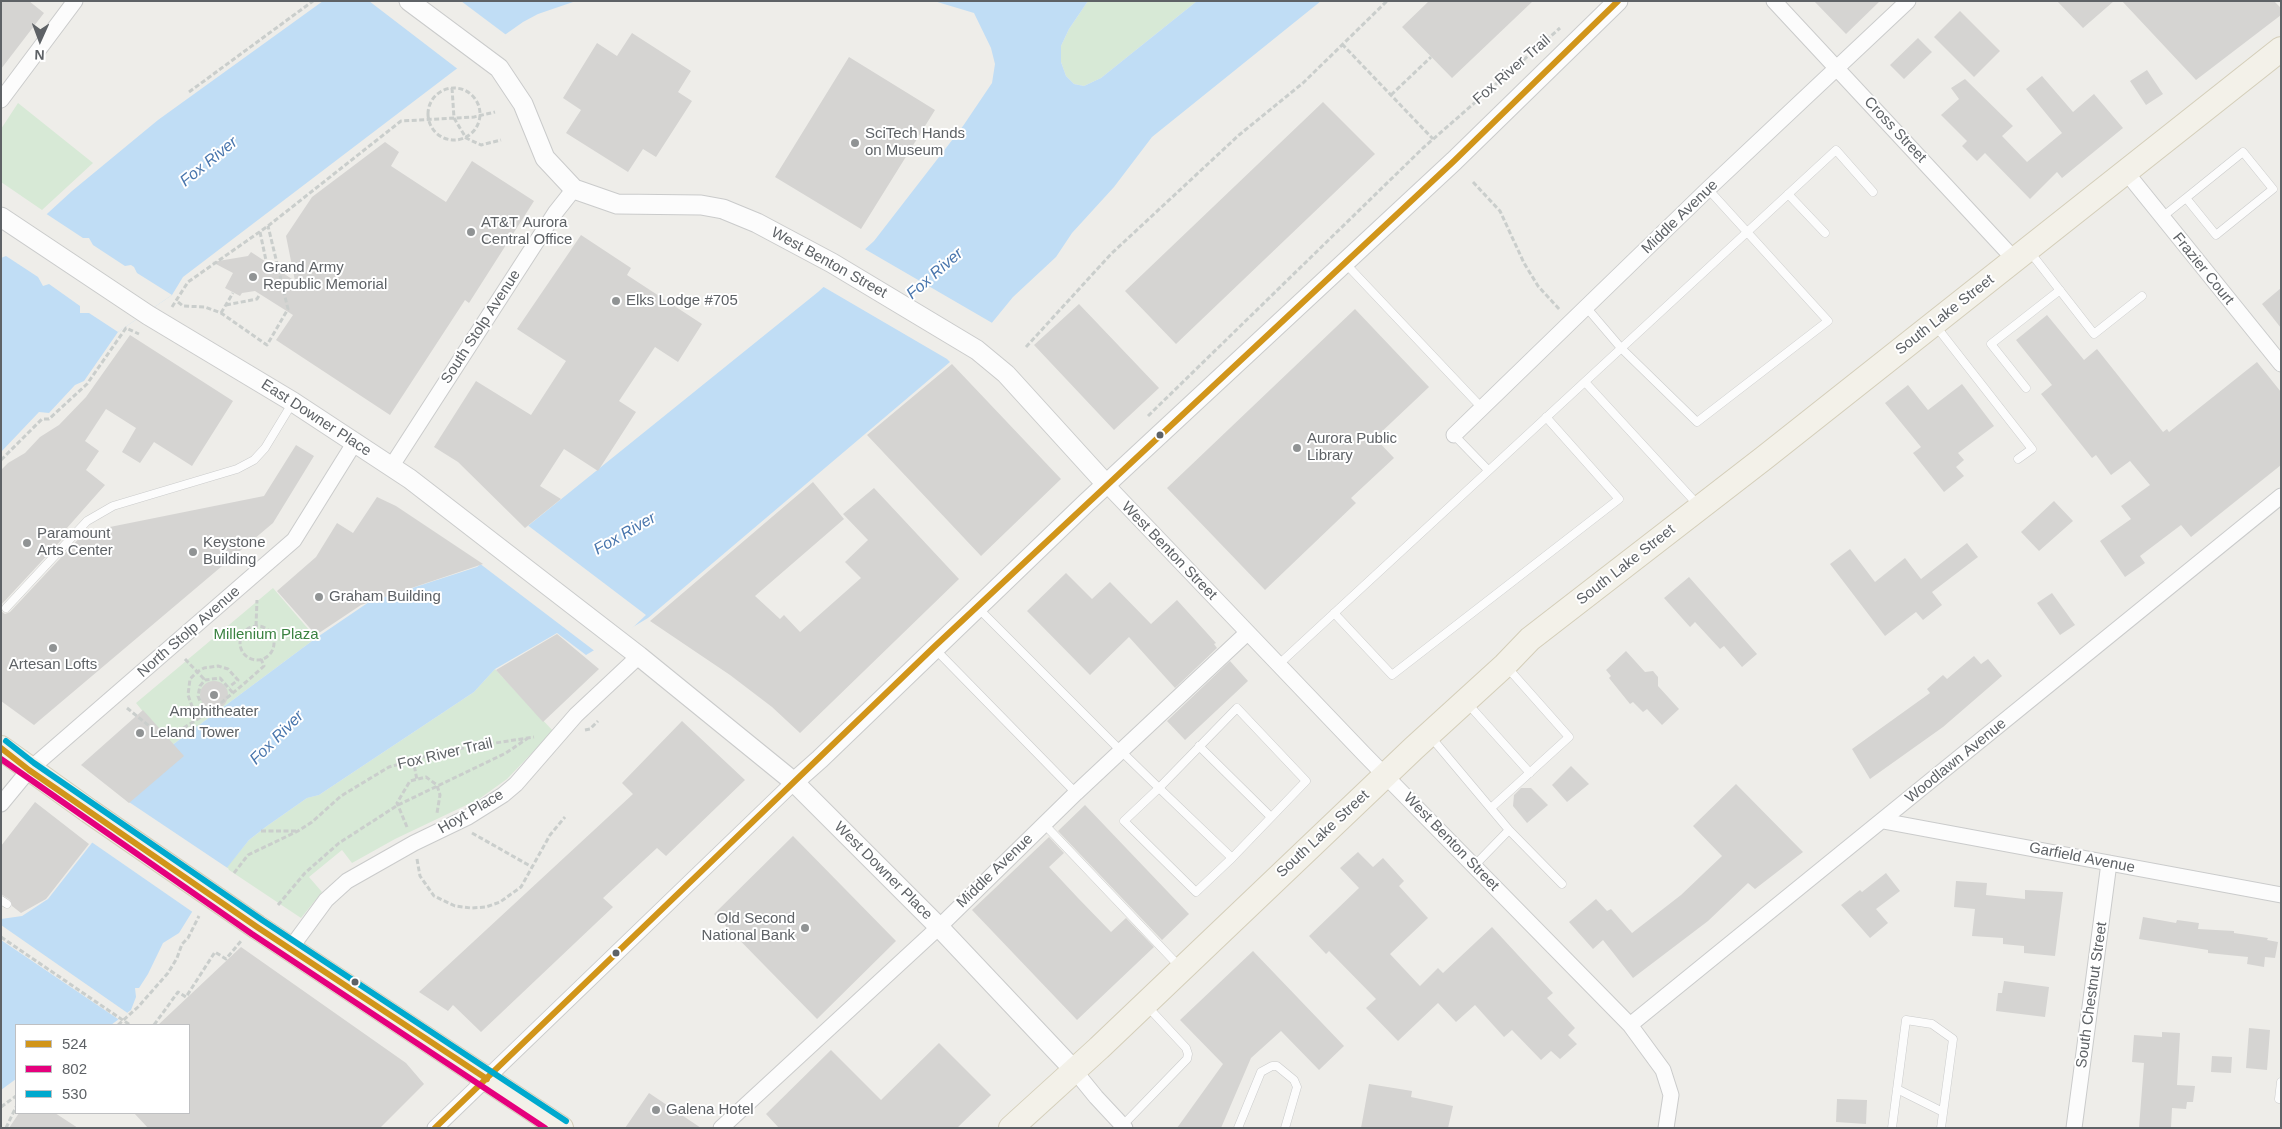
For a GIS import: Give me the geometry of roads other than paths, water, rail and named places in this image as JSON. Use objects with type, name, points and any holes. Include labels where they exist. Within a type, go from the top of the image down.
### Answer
[{"type":"main road","name":"South Lake Street","points":[[1011,1128],[1466,702],[1530,639],[1934,324],[2281,49]]},
{"type":"main road","points":[[1,748],[29,770],[89,811],[249,934],[290,949],[561,1128]]},
{"type":"street","points":[[1,100],[76,1]]},
{"type":"street","points":[[408,1],[498,68],[523,104],[545,158],[574,189]]},
{"type":"street","points":[[435,1128],[977,606],[1454,161],[1618,1]]},
{"type":"street","name":"Cross Street","points":[[1774,1],[1837,68],[2021,255]]},
{"type":"street","name":"Middle Avenue","points":[[1454,435],[1708,189],[1908,1]]},
{"type":"street","name":"Frazier Court","points":[[2126,172],[2161,218],[2281,364]]},
{"type":"street","name":"West Benton Street","points":[[574,189],[617,204],[701,205],[724,209],[758,223],[832,262],[977,350],[1006,374],[1106,484],[1247,633],[1630,1025],[1663,1070],[1671,1094],[1666,1128]]},
{"type":"street","name":"South Stolp Avenue","points":[[391,467],[555,213],[574,189]]},
{"type":"street","name":"East Downer Place","points":[[1,217],[22,233],[148,315],[294,402],[355,442],[391,467],[615,640]]},
{"type":"street","name":"North Stolp Avenue","points":[[1,804],[29,770],[294,540],[355,442]]},
{"type":"street","name":"Woodlawn Avenue","points":[[1630,1025],[2281,496]]},
{"type":"street","name":"Middle Avenue","points":[[721,1128],[939,927],[1076,793],[1247,633]]},
{"type":"street","name":"West Downer Place","points":[[615,640],[639,656],[794,782],[939,927],[1074,1070],[1096,1097],[1124,1126]]},
{"type":"street","name":"Hoyt Place","points":[[290,949],[326,900],[347,881],[414,843],[456,824],[486,807],[516,784],[576,715],[639,656]]},
{"type":"street","name":"Garfield Avenue","points":[[1882,821],[2281,895]]},
{"type":"street","name":"South Chestnut Street","points":[[2074,1128],[2109,863]]},
{"type":"lane","points":[[1278,665],[1836,150],[1873,192]]},
{"type":"lane","points":[[2161,218],[2243,152],[2273,188],[2216,235],[2186,198]]},
{"type":"lane","points":[[1586,307],[1620,348],[1697,422],[1828,320],[1708,189]]},
{"type":"lane","points":[[1788,194],[1825,233]]},
{"type":"lane","points":[[2021,255],[2060,290],[2094,334],[2142,296]]},
{"type":"lane","points":[[1345,263],[1482,408]]},
{"type":"lane","points":[[2026,388],[1991,344],[2060,290]]},
{"type":"lane","points":[[1934,324],[2032,449],[2018,459]]},
{"type":"lane","points":[[1585,382],[1700,507]]},
{"type":"lane","points":[[6,608],[87,521],[113,506],[237,469],[254,460],[265,448],[294,402]]},
{"type":"lane","points":[[1334,613],[1392,675],[1619,499],[1546,417]]},
{"type":"lane","points":[[1454,435],[1488,470]]},
{"type":"lane","points":[[977,606],[1121,751],[1232,858]]},
{"type":"lane","points":[[934,647],[1076,793]]},
{"type":"lane","points":[[1491,808],[1569,737],[1505,665]]},
{"type":"lane","points":[[1466,702],[1530,773]]},
{"type":"lane","points":[[1236,708],[1306,781],[1232,858],[1196,892],[1124,822],[1199,746],[1236,708]]},
{"type":"lane","points":[[1429,735],[1509,830],[1562,884]]},
{"type":"lane","points":[[1199,746],[1272,817]]},
{"type":"lane","points":[[1044,824],[1181,968]]},
{"type":"lane","points":[[1474,866],[1509,830]]},
{"type":"lane","points":[[1124,1126],[1186,1059],[1188,1054],[1186,1048],[1144,1003]]},
{"type":"lane","points":[[1892,1128],[1906,1020],[1932,1024],[1953,1039],[1941,1128]]},
{"type":"lane","points":[[1238,1128],[1261,1072],[1272,1066],[1277,1066],[1294,1080],[1297,1087],[1285,1128]]},
{"type":"lane","points":[[2281,1082],[2281,1099]]},
{"type":"lane","points":[[1897,1089],[1943,1112]]},
{"type":"water","name":"Fox River","points":[[323,1],[576,1],[538,14],[523,22],[455,70],[183,277],[172,295],[118,332],[84,381],[75,385],[49,413],[39,412],[1,452],[1,256],[72,191],[158,120]]},
{"type":"water","name":"Fox River","points":[[934,1],[1088,1],[1069,29],[1061,46],[1061,62],[1066,76],[1074,84],[1084,86],[1101,78],[1197,1],[1321,1],[1152,137],[1114,187],[1072,233],[1056,257],[1013,297],[986,330],[962,348],[950,362],[648,618],[586,655],[557,633],[495,669],[474,692],[319,795],[307,798],[267,826],[249,840],[192,912],[179,933],[163,943],[148,974],[139,988],[135,988],[136,997],[131,1010],[112,1024],[15,1024],[15,1080],[1,1090],[1,919],[22,916],[48,899],[131,793],[171,746],[316,638],[369,602],[477,567],[818,292],[874,241],[963,126],[992,83],[995,64],[991,48],[974,13]]},
{"type":"place","name":"SciTech Hands on Museum","points":[[855,143]]},
{"type":"place","name":"AT&T Aurora Central Office","points":[[471,232]]},
{"type":"place","name":"Grand Army Republic Memorial","points":[[253,277]]},
{"type":"place","name":"Elks Lodge #705","points":[[616,301]]},
{"type":"place","name":"Aurora Public Library","points":[[1297,448]]},
{"type":"place","name":"Paramount Arts Center","points":[[27,543]]},
{"type":"place","name":"Keystone Building","points":[[193,552]]},
{"type":"place","name":"Graham Building","points":[[319,597]]},
{"type":"place","name":"Artesan Lofts","points":[[53,648]]},
{"type":"place","name":"Amphitheater","points":[[214,695]]},
{"type":"place","name":"Leland Tower","points":[[140,733]]},
{"type":"place","name":"Old Second National Bank","points":[[805,928]]},
{"type":"place","name":"Galena Hotel","points":[[656,1110]]},
{"type":"park label","name":"Millenium Plaza","points":[[266,635]]}]
